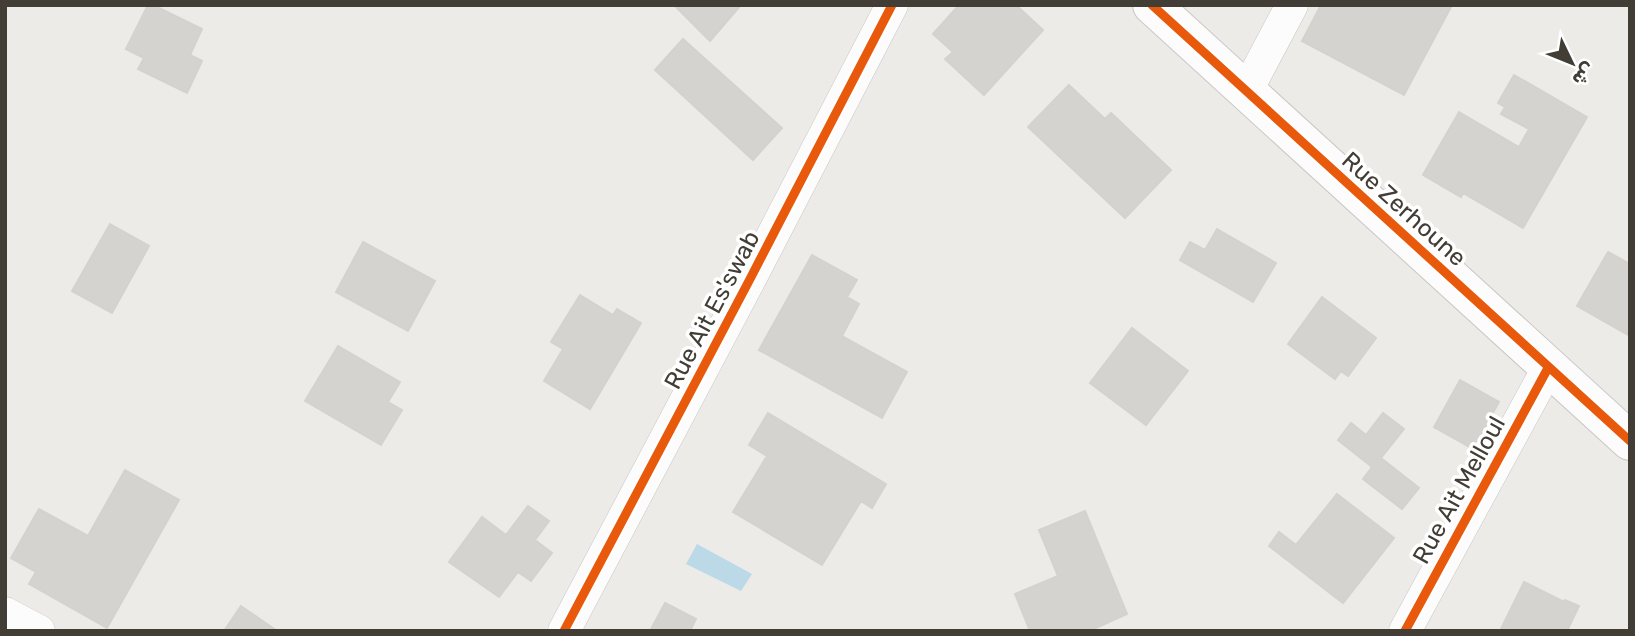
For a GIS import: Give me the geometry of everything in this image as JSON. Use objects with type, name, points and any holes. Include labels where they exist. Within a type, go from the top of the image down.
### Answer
[{"type":"street","name":"Rue Ait Es'swab","points":[[564,631],[892,5]]},
{"type":"street","name":"Rue Zerhoune","points":[[1152,5],[1630,442]]},
{"type":"street","points":[[1246,92],[1292,5]]},
{"type":"street","name":"Rue Ait Melloul","points":[[1405,631],[1548,368]]},
{"type":"street","points":[[5,613],[39,631]]},
{"type":"water","points":[[697,544],[752,574],[741,591],[686,564]]},
{"type":"building","points":[[148,5],[202,29],[190,55],[202,61],[187,93],[138,69],[144,58],[126,49]]},
{"type":"building","points":[[674,5],[741,5],[710,41]]},
{"type":"building","points":[[959,5],[1016,5],[1043,30],[984,95],[945,59],[953,52],[933,34]]},
{"type":"building","points":[[1321,5],[1452,5],[1404,95],[1302,41]]},
{"type":"building","points":[[683,39],[782,128],[753,160],[655,70]]},
{"type":"building","points":[[1514,75],[1587,117],[1523,228],[1463,193],[1461,197],[1423,175],[1459,112],[1519,147],[1529,129],[1501,114],[1505,107],[1498,103]]},
{"type":"building","points":[[1069,85],[1105,119],[1111,113],[1171,170],[1125,218],[1028,127]]},
{"type":"building","points":[[110,224],[149,246],[112,313],[72,291]]},
{"type":"building","points":[[1217,229],[1276,263],[1253,302],[1180,260],[1190,242],[1205,250]]},
{"type":"building","points":[[363,242],[435,281],[408,331],[336,292]]},
{"type":"building","points":[[1608,252],[1630,264],[1630,336],[1577,306]]},
{"type":"building","points":[[812,255],[857,280],[847,297],[859,304],[842,336],[907,372],[882,418],[759,350]]},
{"type":"building","points":[[580,295],[613,315],[617,309],[641,323],[590,409],[544,381],[563,349],[551,342]]},
{"type":"building","points":[[1322,297],[1376,338],[1348,376],[1341,371],[1335,379],[1288,344]]},
{"type":"building","points":[[1132,328],[1188,371],[1146,425],[1090,383]]},
{"type":"building","points":[[338,346],[400,382],[388,402],[402,410],[381,445],[305,401]]},
{"type":"building","points":[[1460,380],[1499,402],[1473,449],[1434,427]]},
{"type":"building","points":[[768,413],[886,484],[872,508],[861,501],[822,565],[733,512],[767,456],[749,445]]},
{"type":"building","points":[[1383,413],[1404,429],[1381,458],[1419,488],[1402,509],[1363,479],[1372,467],[1338,440],[1351,423],[1366,435]]},
{"type":"building","points":[[125,470],[179,500],[107,628],[29,584],[36,572],[11,558],[39,509],[88,536]]},
{"type":"building","points":[[1337,494],[1394,538],[1343,603],[1269,546],[1279,532],[1296,545]]},
{"type":"building","points":[[528,506],[549,521],[535,540],[552,553],[531,581],[518,572],[499,597],[449,562],[482,517],[506,535]]},
{"type":"building","points":[[1085,511],[1127,614],[1089,631],[1030,631],[1015,594],[1058,576],[1039,530]]},
{"type":"building","points":[[1524,582],[1564,602],[1565,600],[1579,606],[1567,631],[1500,631]]},
{"type":"building","points":[[665,603],[696,619],[690,631],[650,631]]},
{"type":"building","points":[[241,606],[277,631],[224,631]]},
{"type":"cycle path","points":[[564,631],[892,5]]},
{"type":"cycle path","points":[[1152,5],[1630,441]]},
{"type":"cycle path","points":[[1405,631],[1548,368]]}]
